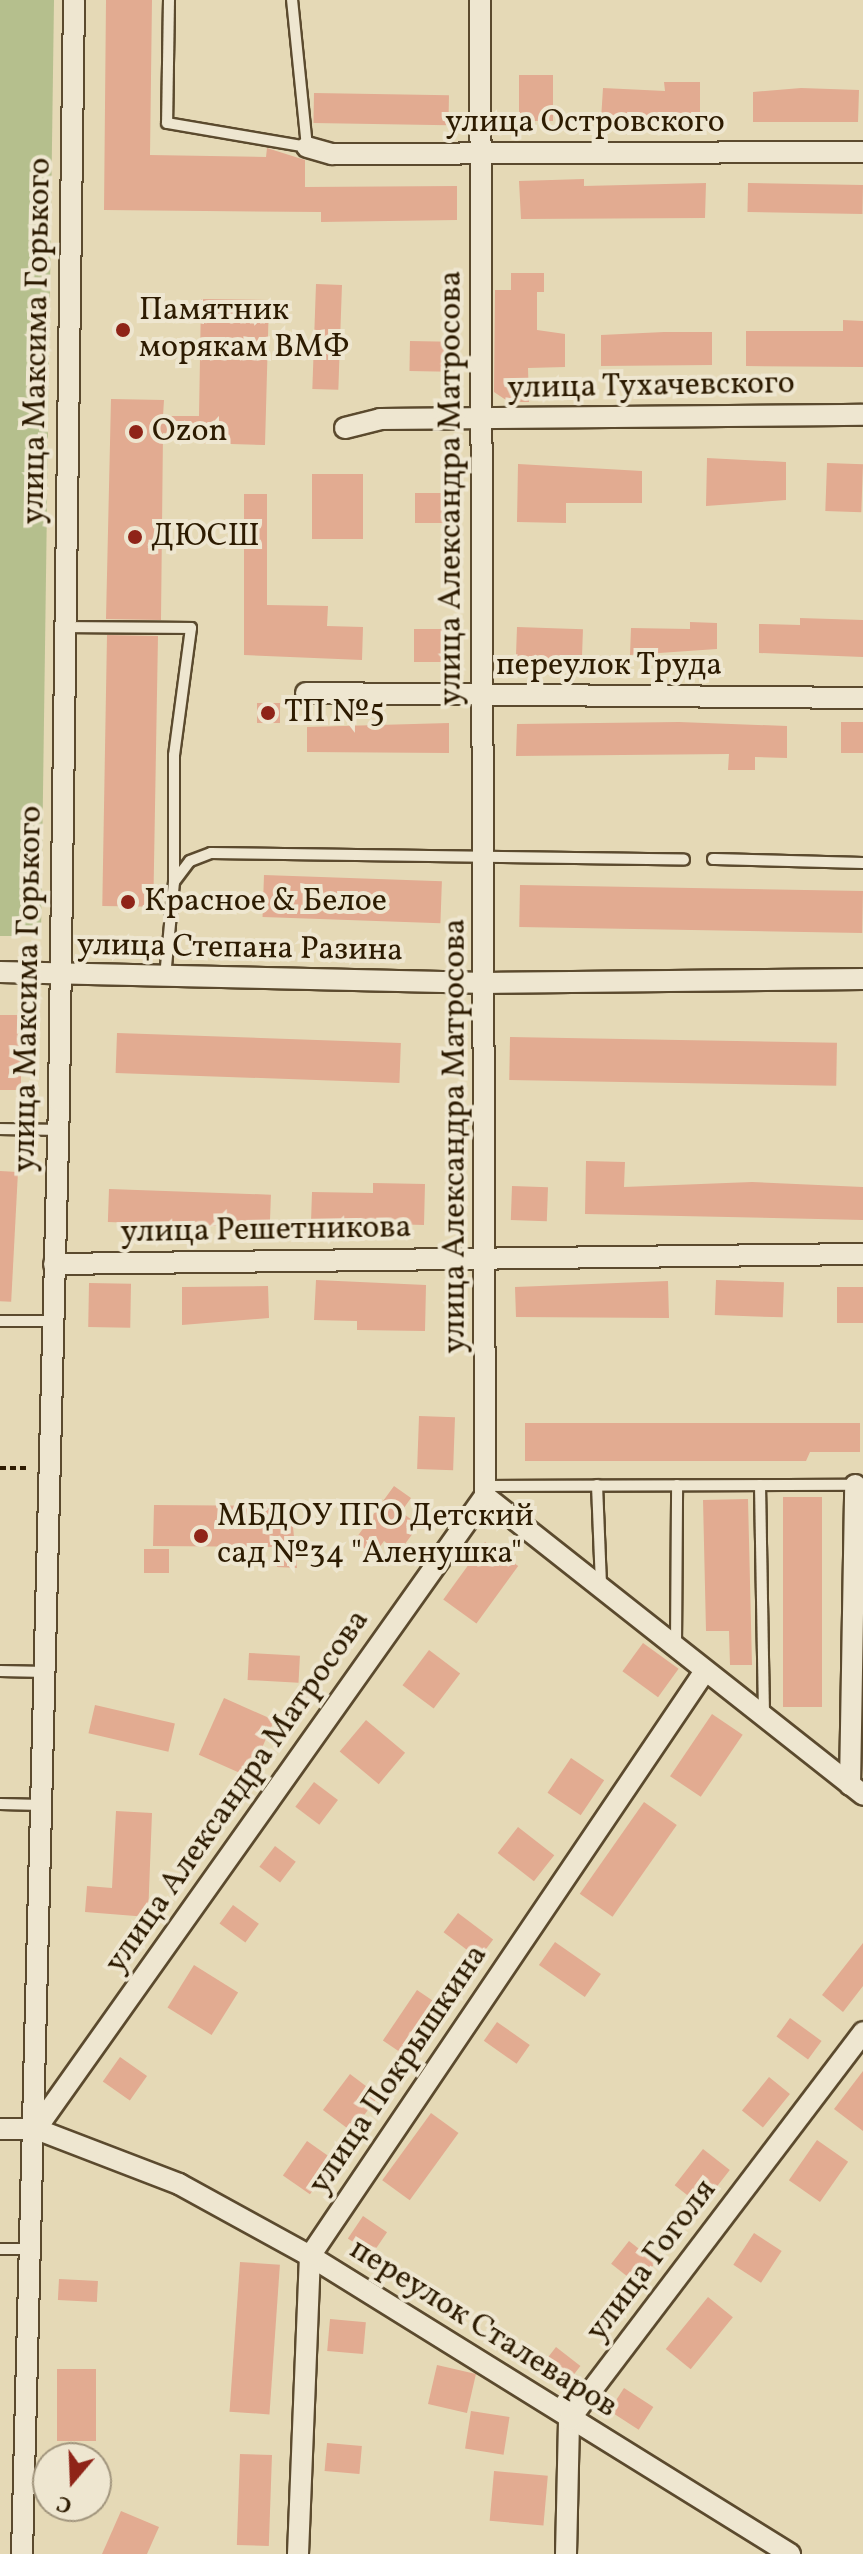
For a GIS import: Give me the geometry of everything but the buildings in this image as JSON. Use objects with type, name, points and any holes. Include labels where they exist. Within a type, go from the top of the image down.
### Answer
[{"type":"street","name":"улица Максима Горького","points":[[22,2554],[36,2129],[52,1321],[59,1130],[63,627],[74,0]]},
{"type":"street","name":"улица Александра Матросова","points":[[36,2129],[485,1491],[487,983],[480,419],[480,0]]},
{"type":"street","name":"улица Островского","points":[[307,147],[332,154],[863,152]]},
{"type":"street","name":"улица Тухачевского","points":[[345,428],[380,419],[863,415]]},
{"type":"street","name":"переулок Труда","points":[[306,693],[863,698]]},
{"type":"street","name":"улица Степана Разина","points":[[0,972],[60,976],[487,983],[863,979]]},
{"type":"street","name":"улица Решетникова","points":[[54,1264],[863,1254]]},
{"type":"street","points":[[855,1485],[857,1790]]},
{"type":"street","points":[[485,1491],[601,1588],[857,1790]]},
{"type":"street","name":"улица Покрышкина","points":[[310,2256],[705,1671]]},
{"type":"street","name":"улица Гоголя","points":[[569,2420],[863,2032]]},
{"type":"street","name":"переулок Сталеваров","points":[[0,2129],[36,2129],[179,2184],[310,2256],[569,2420],[790,2554]]},
{"type":"street","points":[[298,2554],[310,2256]]},
{"type":"street","points":[[566,2554],[569,2420]]},
{"type":"lane","points":[[169,0],[167,123],[307,147],[292,0]]},
{"type":"lane","points":[[63,627],[191,628],[174,755],[174,882],[165,977]]},
{"type":"lane","points":[[174,882],[190,861],[211,853],[684,860]]},
{"type":"lane","points":[[713,859],[863,863]]},
{"type":"lane","points":[[0,1129],[59,1130]]},
{"type":"lane","points":[[0,1321],[52,1321]]},
{"type":"lane","points":[[485,1491],[597,1485],[855,1485]]},
{"type":"lane","points":[[597,1485],[601,1588]]},
{"type":"lane","points":[[676,1647],[677,1485]]},
{"type":"lane","points":[[760,1485],[764,1717]]},
{"type":"lane","points":[[0,1671],[47,1672]]},
{"type":"lane","points":[[0,1804],[42,1805]]},
{"type":"lane","points":[[0,2249],[32,2249]]},
{"type":"path","points":[[0,1468],[51,1469]]},
{"type":"green space","points":[[0,0],[54,0],[41,936],[0,936]]},
{"type":"place","name":"Памятник морякам ВМФ","points":[[123,330]]},
{"type":"place","name":"Ozon","points":[[136,432]]},
{"type":"place","name":"ДЮСШ","points":[[135,537]]},
{"type":"place","name":"ТП №5","points":[[268,713]]},
{"type":"place","name":"Красное & Белое","points":[[128,902]]},
{"type":"place","name":"МБДОУ ПГО Детский сад №34 \"Аленушка\"","points":[[201,1536]]}]
